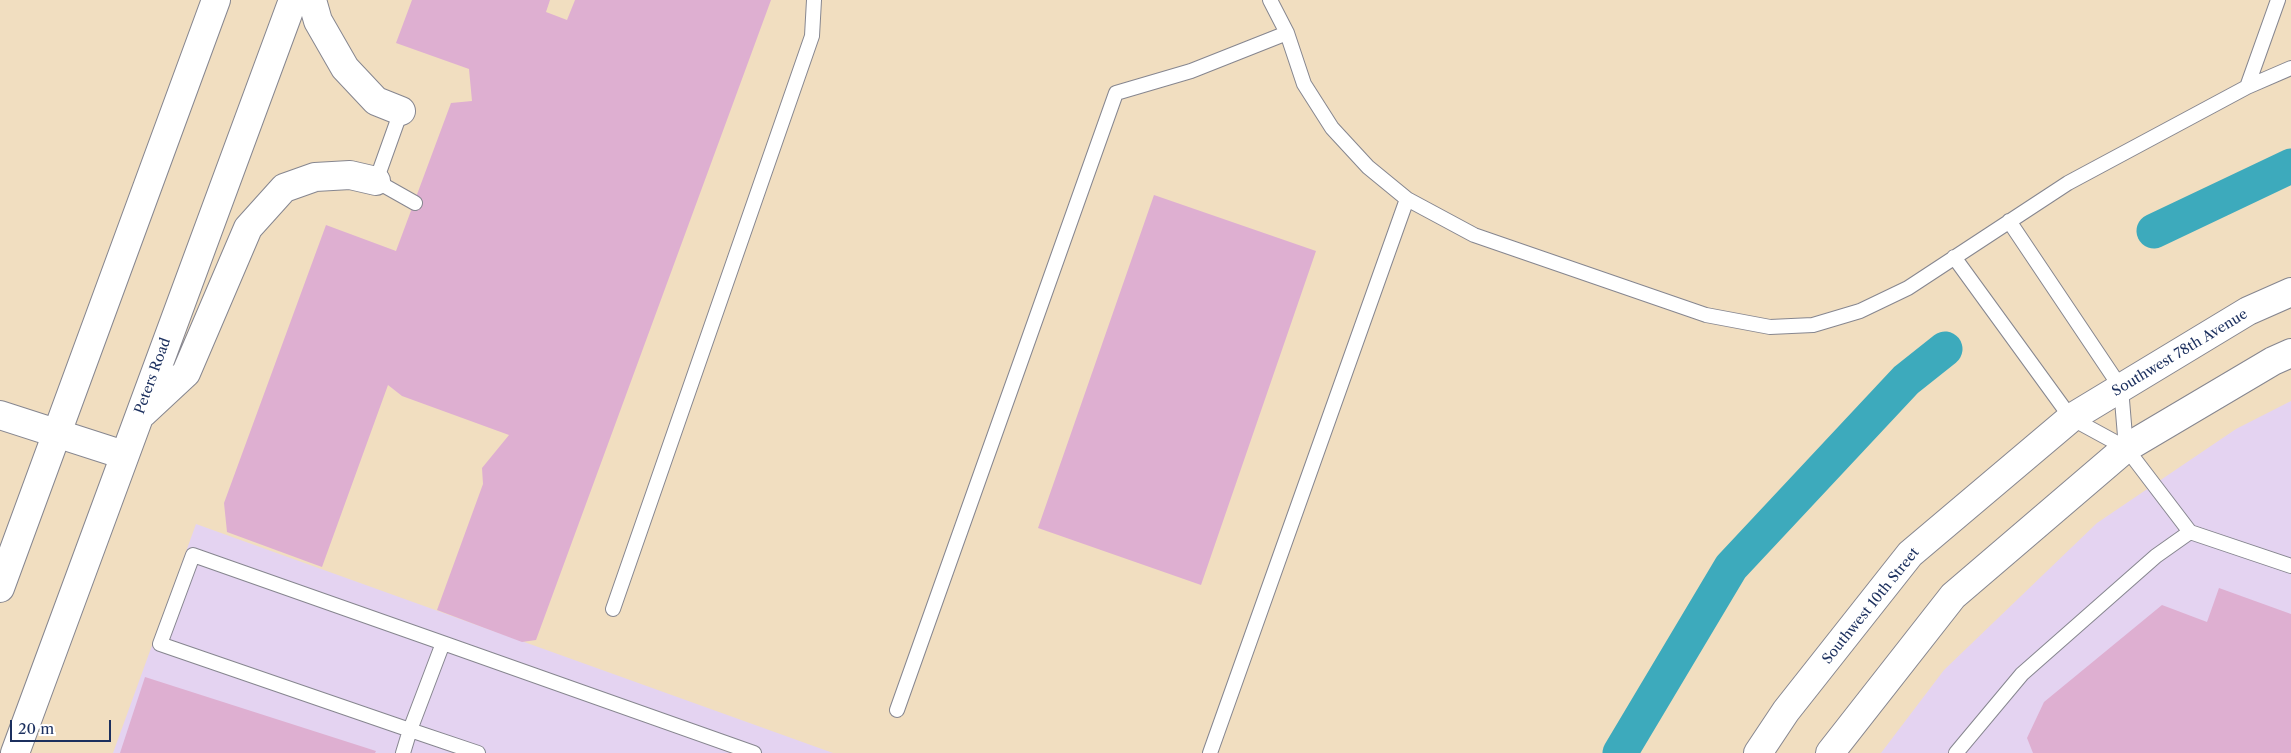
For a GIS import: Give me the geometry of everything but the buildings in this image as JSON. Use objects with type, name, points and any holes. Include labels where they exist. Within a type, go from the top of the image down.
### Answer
[{"type":"main road","points":[[0,588],[7,546],[56,433],[216,0]]},
{"type":"main road","name":"Peters Road","points":[[15,753],[293,0]]},
{"type":"main road","points":[[312,0],[318,21],[345,68],[376,101],[400,111]]},
{"type":"main road","points":[[138,418],[186,373],[248,228],[284,188],[316,177],[350,175],[376,181]]},
{"type":"main road","name":"Southwest 78th Avenue","points":[[2071,418],[2248,312],[2291,292]]},
{"type":"main road","points":[[1838,751],[1953,596],[2126,448],[2273,361],[2291,353]]},
{"type":"main road","points":[[0,415],[124,455]]},
{"type":"main road","name":"Southwest 10th Street","points":[[1758,753],[1786,712],[1910,554],[2071,418]]},
{"type":"lane","points":[[613,609],[812,36],[814,0]]},
{"type":"lane","points":[[1270,0],[1287,33],[1304,84],[1332,128],[1368,167],[1407,199],[1474,235],[1706,315],[1770,327],[1813,325],[1860,311],[1908,288],[1954,256],[2068,183],[2247,87],[2291,68]]},
{"type":"lane","points":[[2247,87],[2278,0]]},
{"type":"lane","points":[[897,710],[1116,93],[1191,71],[1287,33]]},
{"type":"lane","points":[[400,111],[376,181],[415,203]]},
{"type":"lane","points":[[1210,753],[1407,199]]},
{"type":"lane","points":[[2009,221],[2121,388],[2126,448]]},
{"type":"lane","points":[[1954,256],[2071,418],[2126,448],[2190,532],[2291,566]]},
{"type":"lane","points":[[1956,753],[2022,674],[2156,556],[2190,532]]},
{"type":"lane","points":[[478,753],[160,644],[193,556],[754,753]]},
{"type":"lane","points":[[402,753],[443,643]]},
{"type":"shaded area","points":[[2291,401],[2291,753],[1881,753],[1944,670],[2097,523],[2236,429]]},
{"type":"shaded area","points":[[196,524],[833,753],[113,753]]},
{"type":"waterway","points":[[2154,231],[2291,166]]},
{"type":"waterway","points":[[1620,753],[1731,567],[1906,380],[1945,349]]}]
